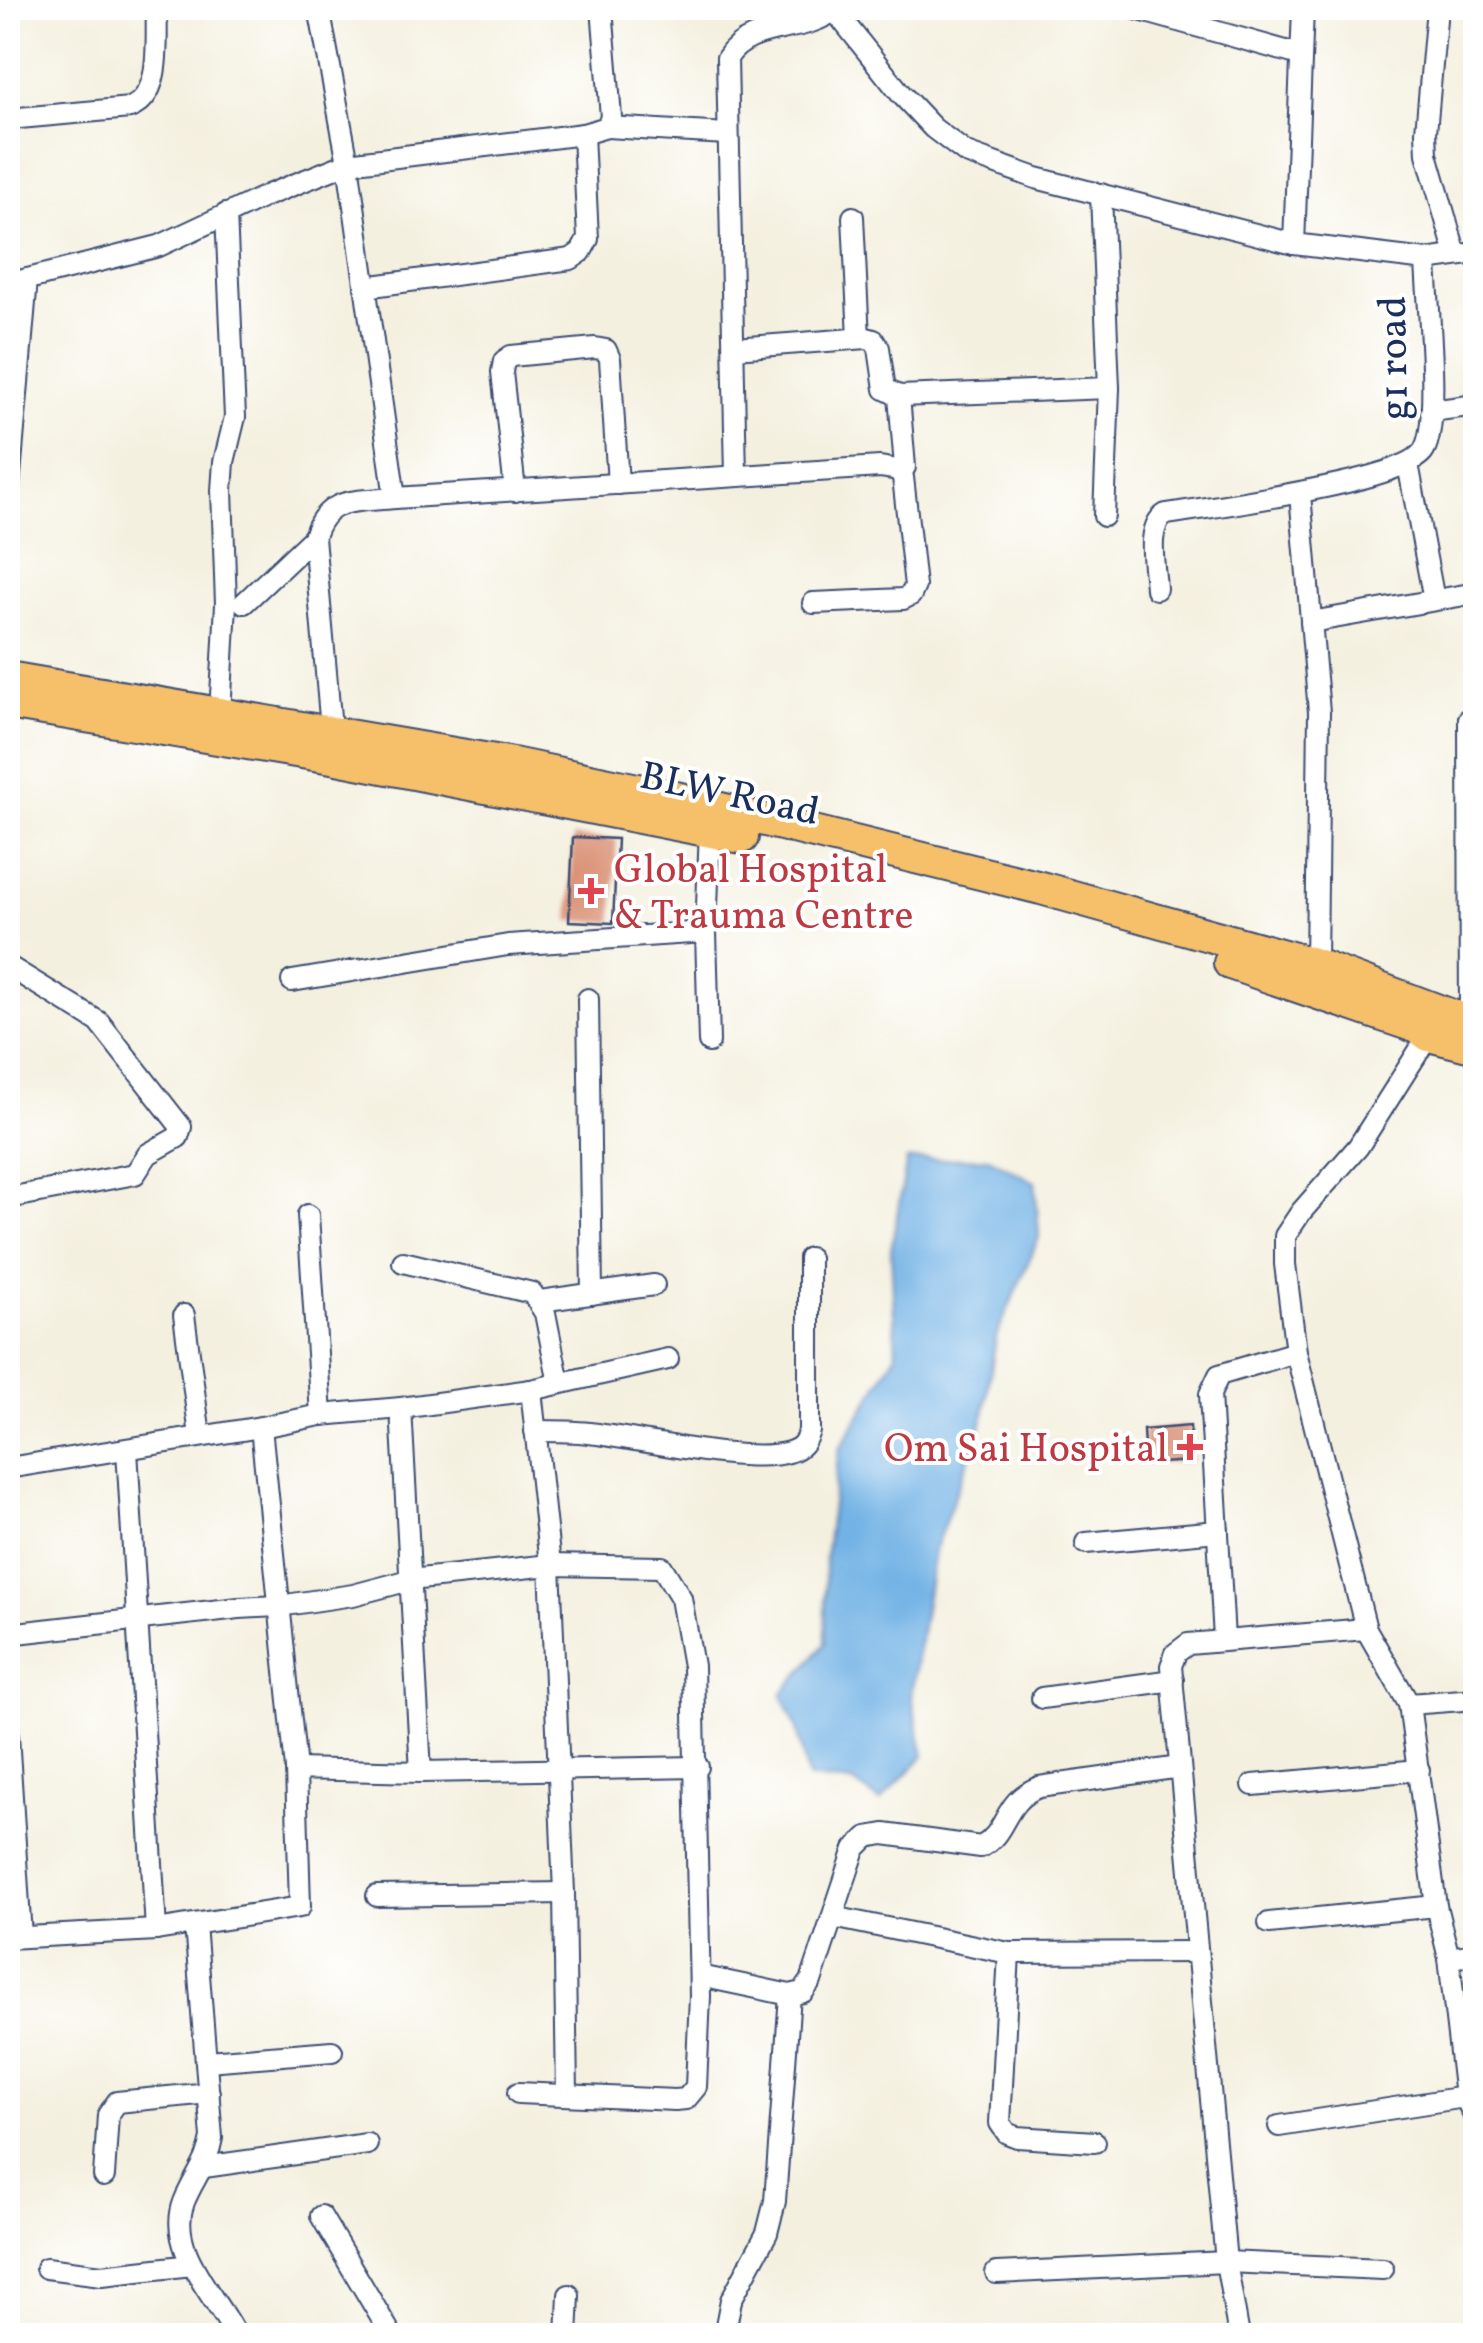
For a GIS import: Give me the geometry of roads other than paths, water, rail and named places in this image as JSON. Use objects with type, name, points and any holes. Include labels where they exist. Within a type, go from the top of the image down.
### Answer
[{"type":"main road","points":[[8,678],[220,714],[332,746],[513,764],[676,798],[1041,888],[1331,979],[1474,1032]]},
{"type":"main road","name":"BLW Road","points":[[8,703],[332,746],[710,830],[992,895],[1221,960],[1331,979],[1429,1035],[1474,1032]]},
{"type":"street","points":[[8,119],[140,104],[149,96],[153,76],[157,8]]},
{"type":"street","points":[[319,8],[348,163],[395,498]]},
{"type":"street","points":[[602,8],[611,116],[606,127]]},
{"type":"street","points":[[1132,8],[1300,55]]},
{"type":"street","points":[[1294,244],[1304,8]]},
{"type":"street","points":[[1426,260],[1466,254],[1427,154],[1437,8]]},
{"type":"street","points":[[736,476],[728,58],[745,38],[806,25],[836,9]]},
{"type":"street","name":"g1 road","points":[[836,9],[900,94],[933,128],[966,152],[995,166],[1294,244],[1426,260],[1432,411],[1425,448],[1408,464],[1300,494],[1158,518],[1154,528],[1156,589]]},
{"type":"street","points":[[8,498],[17,282],[159,246],[348,163],[583,134],[606,127],[727,134]]},
{"type":"street","points":[[365,287],[571,259],[581,252],[588,240],[583,134]]},
{"type":"street","points":[[1101,194],[1109,388],[1104,516]]},
{"type":"street","points":[[220,714],[226,604],[222,490],[234,417],[226,214]]},
{"type":"street","points":[[852,218],[859,338]]},
{"type":"street","points":[[734,348],[874,340],[886,389],[899,396],[1109,388]]},
{"type":"street","points":[[515,491],[504,361],[511,356],[595,348],[606,350],[610,359],[618,484]]},
{"type":"street","points":[[899,396],[905,467]]},
{"type":"street","points":[[1432,411],[1476,405]]},
{"type":"street","points":[[1408,464],[1434,600]]},
{"type":"street","points":[[332,746],[314,537],[326,511],[338,504],[880,467],[898,470],[903,477],[915,586],[912,594],[903,599],[812,603]]},
{"type":"street","points":[[1300,494],[1319,712],[1331,979]]},
{"type":"street","points":[[244,603],[314,537]]},
{"type":"street","points":[[1311,622],[1476,593]]},
{"type":"street","points":[[1469,719],[1474,1032]]},
{"type":"street","points":[[709,1042],[706,932],[710,830]]},
{"type":"street","points":[[292,981],[508,945],[706,932]]},
{"type":"street","points":[[8,966],[99,1022],[182,1126],[178,1137],[148,1154],[134,1174],[8,1198]]},
{"type":"street","points":[[588,999],[592,1294]]},
{"type":"street","points":[[1429,1035],[1358,1147],[1300,1212],[1285,1236],[1285,1264],[1296,1352],[1366,1629],[1409,1704],[1436,1906],[1449,1958],[1465,2097],[1476,2120]]},
{"type":"street","points":[[308,1214],[320,1414]]},
{"type":"street","points":[[535,1431],[587,1432],[716,1451],[793,1451],[804,1444],[809,1431],[809,1258]]},
{"type":"street","points":[[403,1262],[532,1293],[545,1312],[559,1384]]},
{"type":"street","points":[[540,1301],[654,1285]]},
{"type":"street","points":[[184,1315],[200,1436]]},
{"type":"street","points":[[1224,1639],[1210,1394],[1219,1375],[1296,1352]]},
{"type":"street","points":[[8,1468],[261,1428],[320,1414],[401,1408],[530,1390],[668,1359]]},
{"type":"street","points":[[530,1390],[550,1565],[564,1893],[567,2095]]},
{"type":"street","points":[[401,1408],[421,1772]]},
{"type":"street","points":[[8,1735],[14,1937],[156,1930],[300,1907],[296,1769],[261,1428]]},
{"type":"street","points":[[127,1450],[156,1930]]},
{"type":"street","points":[[1086,1543],[1218,1531]]},
{"type":"street","points":[[8,1634],[279,1606],[354,1595],[410,1580],[550,1565],[662,1568],[681,1598],[693,1666],[700,1976],[696,2087],[692,2095],[676,2100],[518,2093]]},
{"type":"street","points":[[1239,2336],[1226,2262],[1171,1666],[1176,1653],[1188,1644],[1366,1629]]},
{"type":"street","points":[[1042,1698],[1172,1680]]},
{"type":"street","points":[[1409,1704],[1476,1699]]},
{"type":"street","points":[[296,1769],[421,1772],[698,1767]]},
{"type":"street","points":[[700,1976],[790,1995],[803,1992],[811,1981],[855,1849],[867,1837],[884,1834],[981,1848],[992,1842],[1022,1794],[1039,1787],[1180,1767]]},
{"type":"street","points":[[1253,1785],[1419,1770]]},
{"type":"street","points":[[376,1896],[564,1893]]},
{"type":"street","points":[[1269,1923],[1436,1906]]},
{"type":"street","points":[[833,1917],[1009,1953],[1196,1952]]},
{"type":"street","points":[[195,1924],[212,2138],[204,2167],[183,2204],[181,2239],[192,2265],[236,2336]]},
{"type":"street","points":[[1009,1953],[1000,2123],[1016,2137],[1095,2142]]},
{"type":"street","points":[[1449,1958],[1476,1954]]},
{"type":"street","points":[[724,2336],[731,2300],[766,2233],[774,2201],[790,1995]]},
{"type":"street","points":[[207,2061],[332,2051]]},
{"type":"street","points":[[104,2176],[108,2114],[117,2102],[209,2093]]},
{"type":"street","points":[[1280,2126],[1465,2097]]},
{"type":"street","points":[[204,2167],[367,2144]]},
{"type":"street","points":[[321,2216],[392,2336]]},
{"type":"street","points":[[996,2273],[1226,2262],[1382,2269]]},
{"type":"street","points":[[46,2268],[102,2275],[192,2265]]},
{"type":"street","points":[[567,2336],[570,2296]]},
{"type":"water","points":[[989,1158],[1035,1182],[1039,1237],[996,1337],[983,1420],[934,1551],[911,1696],[924,1756],[880,1801],[854,1783],[808,1778],[797,1728],[782,1694],[825,1644],[825,1559],[839,1450],[896,1355],[891,1250],[907,1160]]},
{"type":"place","name":"Global Hospital & Trauma Centre","points":[[591,891]]},
{"type":"place","name":"Om Sai Hospital","points":[[1190,1447]]}]
